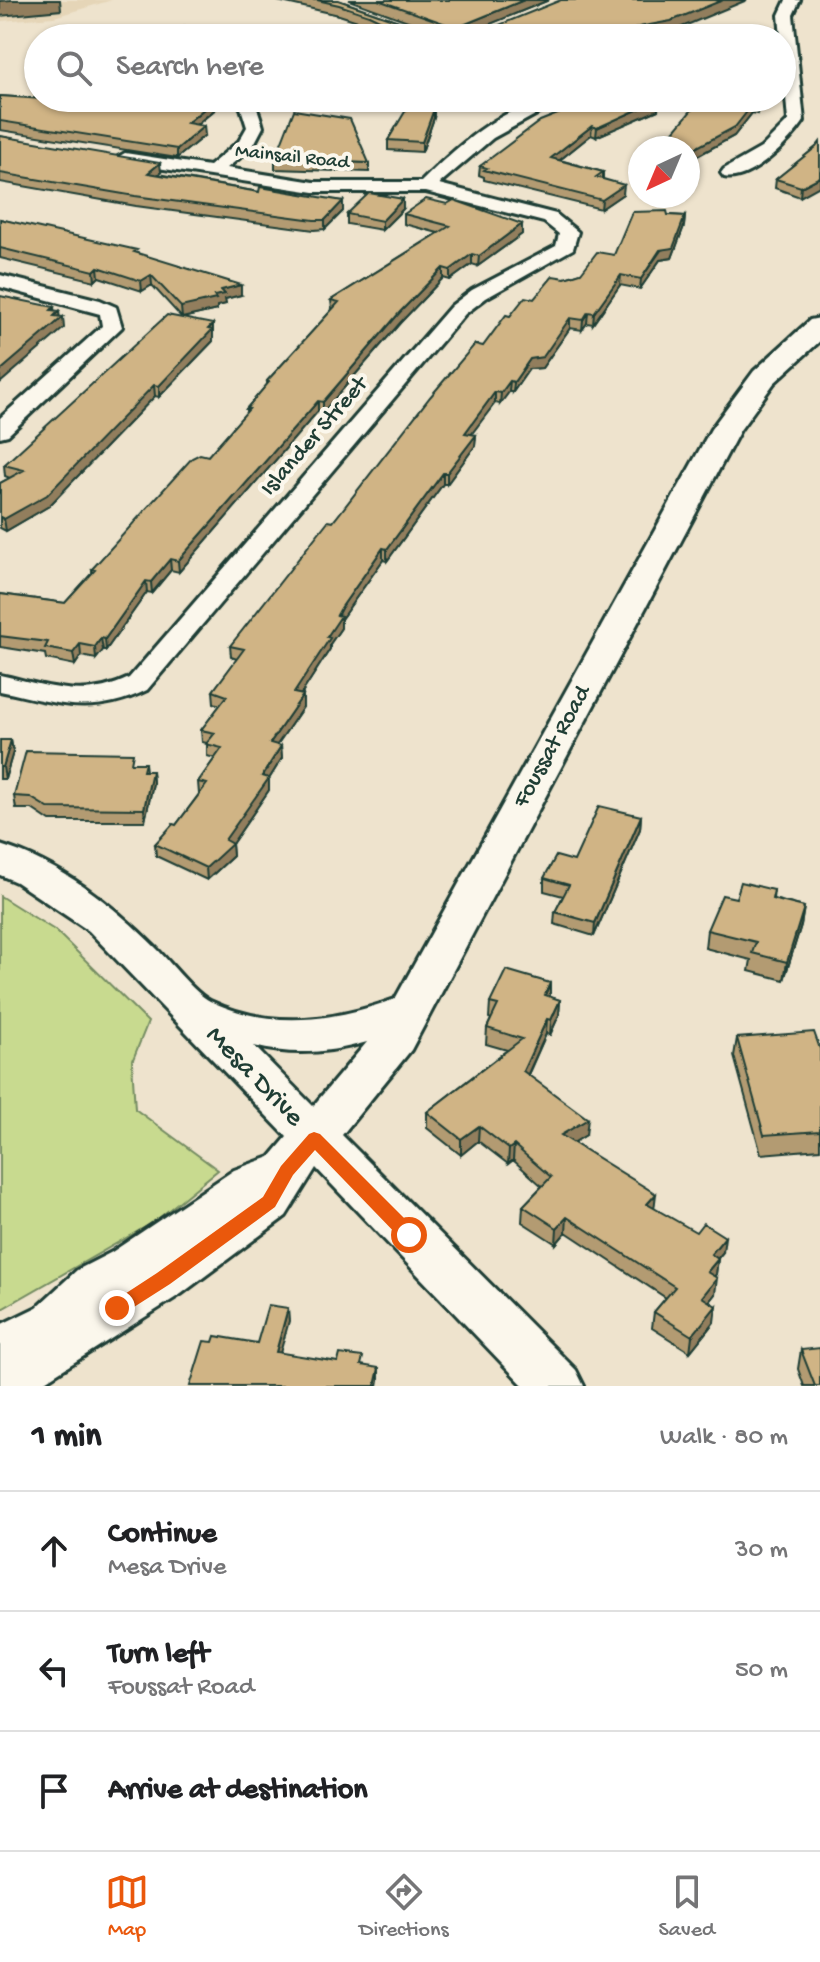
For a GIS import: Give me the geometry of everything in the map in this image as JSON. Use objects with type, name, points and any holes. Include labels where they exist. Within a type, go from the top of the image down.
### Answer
[{"type":"main road","name":"Foussat Road","points":[[0,1382],[164,1279],[269,1202],[300,1155],[395,1038],[726,429],[764,377],[820,326]]},
{"type":"main road","name":"Mesa Drive","points":[[0,859],[30,872],[104,921],[190,1010],[300,1155],[558,1386]]},
{"type":"main road","points":[[190,1010],[265,1032],[301,1037],[359,1030],[410,1010]]},
{"type":"main road","points":[[0,1350],[55,1322],[95,1285],[129,1267],[251,1183],[300,1155]]},
{"type":"street","points":[[786,24],[793,0]]},
{"type":"street","points":[[212,172],[246,144],[255,127],[251,112]]},
{"type":"street","points":[[426,187],[457,154],[503,121],[525,112]]},
{"type":"street","points":[[730,173],[755,161],[787,135],[796,121],[795,112]]},
{"type":"street","name":"Mainsail Road","points":[[104,154],[314,187],[426,187],[550,218],[569,232],[569,237]]},
{"type":"street","name":"Islander Street","points":[[0,683],[70,700],[119,695],[138,684],[458,310],[479,294],[564,249],[569,237]]},
{"type":"street","points":[[0,281],[93,304],[109,311],[112,327],[0,430]]},
{"type":"shaded area","points":[[0,0],[112,0],[54,17],[0,21]]},
{"type":"green space","points":[[0,896],[56,931],[148,1022],[132,1062],[135,1109],[218,1170],[154,1222],[0,1310]]},
{"type":"building","points":[[317,0],[338,0],[407,24],[388,24]]},
{"type":"building","points":[[378,0],[524,0],[465,24],[446,24]]},
{"type":"building","points":[[561,0],[723,0],[671,21],[655,24],[502,24]]},
{"type":"building","points":[[0,96],[24,98],[24,112],[200,112],[187,123],[204,126],[177,149],[0,121]]},
{"type":"building","points":[[293,112],[306,112],[350,119],[369,163],[275,159]]},
{"type":"building","points":[[405,112],[433,112],[422,142],[388,140]]},
{"type":"building","points":[[563,112],[632,112],[597,128],[592,126],[551,158],[603,172],[596,177],[624,185],[602,200],[484,170],[487,168],[480,166],[540,121]]},
{"type":"building","points":[[690,112],[747,112],[735,127],[700,146],[700,136],[670,136]]},
{"type":"building","points":[[0,136],[160,163],[148,173],[259,192],[260,187],[343,201],[325,220],[314,220],[135,196],[0,173]]},
{"type":"building","points":[[820,142],[820,177],[801,187],[776,179],[816,147]]},
{"type":"building","points":[[369,193],[403,199],[382,221],[347,214]]},
{"type":"building","points":[[426,199],[447,204],[454,200],[522,224],[479,256],[472,254],[450,270],[443,268],[400,312],[323,402],[318,401],[178,561],[170,559],[151,582],[146,581],[105,639],[101,638],[95,647],[80,644],[73,653],[45,648],[48,642],[0,636],[0,594],[65,603],[192,458],[200,454],[208,456],[249,409],[246,409],[267,381],[339,302],[331,300],[450,226],[404,214]]},
{"type":"building","points":[[667,211],[668,215],[685,216],[673,248],[660,250],[641,279],[621,275],[594,313],[588,312],[583,320],[570,318],[543,357],[530,359],[514,382],[510,381],[501,393],[495,392],[465,433],[476,435],[447,473],[443,473],[387,549],[383,548],[341,608],[337,615],[341,616],[327,637],[330,638],[294,693],[303,695],[270,743],[281,746],[262,776],[269,778],[225,840],[232,844],[206,868],[155,844],[173,824],[176,825],[207,784],[198,782],[222,748],[206,744],[215,733],[201,730],[227,696],[213,691],[244,649],[230,646],[328,521],[333,522],[475,344],[483,346],[506,315],[510,316],[525,297],[534,299],[553,276],[565,278],[581,273],[597,252],[614,255],[632,212]]},
{"type":"building","points":[[0,219],[137,250],[134,252],[241,285],[221,290],[225,294],[214,296],[216,299],[181,307],[151,275],[141,281],[98,267],[94,271],[0,248]]},
{"type":"building","points":[[0,296],[54,307],[51,310],[59,311],[54,316],[63,317],[0,371]]},
{"type":"building","points":[[167,315],[213,324],[208,329],[212,330],[47,495],[4,519],[0,517],[0,483],[24,470],[4,465]]},
{"type":"building","points":[[0,740],[11,740],[3,767],[0,767]]},
{"type":"building","points":[[26,751],[133,753],[131,763],[145,763],[143,771],[152,771],[144,809],[48,808],[30,797],[14,796]]},
{"type":"building","points":[[599,806],[641,816],[595,923],[555,912],[569,885],[544,878],[556,856],[574,861]]},
{"type":"building","points":[[741,882],[774,890],[772,899],[804,907],[787,962],[752,953],[756,942],[707,930],[722,895],[736,898]]},
{"type":"building","points":[[506,970],[550,983],[545,995],[560,1000],[551,1020],[547,1019],[523,1071],[588,1119],[561,1135],[656,1194],[647,1204],[696,1232],[703,1223],[725,1237],[711,1254],[718,1259],[707,1272],[717,1278],[702,1297],[716,1306],[692,1336],[654,1312],[675,1287],[567,1217],[557,1228],[523,1206],[551,1177],[514,1145],[509,1149],[479,1126],[461,1139],[427,1112],[522,1039],[487,1028],[498,1005],[490,1003]]},
{"type":"building","points":[[814,1032],[820,1049],[820,1131],[764,1135],[737,1038]]},
{"type":"building","points":[[268,1305],[288,1308],[276,1352],[338,1362],[340,1354],[363,1357],[361,1365],[379,1368],[375,1386],[190,1386],[204,1341],[213,1342],[215,1336],[257,1343]]},
{"type":"building","points":[[820,1348],[820,1386],[815,1386],[801,1350]]},
{"type":"route","points":[[117,1308],[164,1279],[269,1202],[287,1170],[314,1139],[409,1235]]}]
